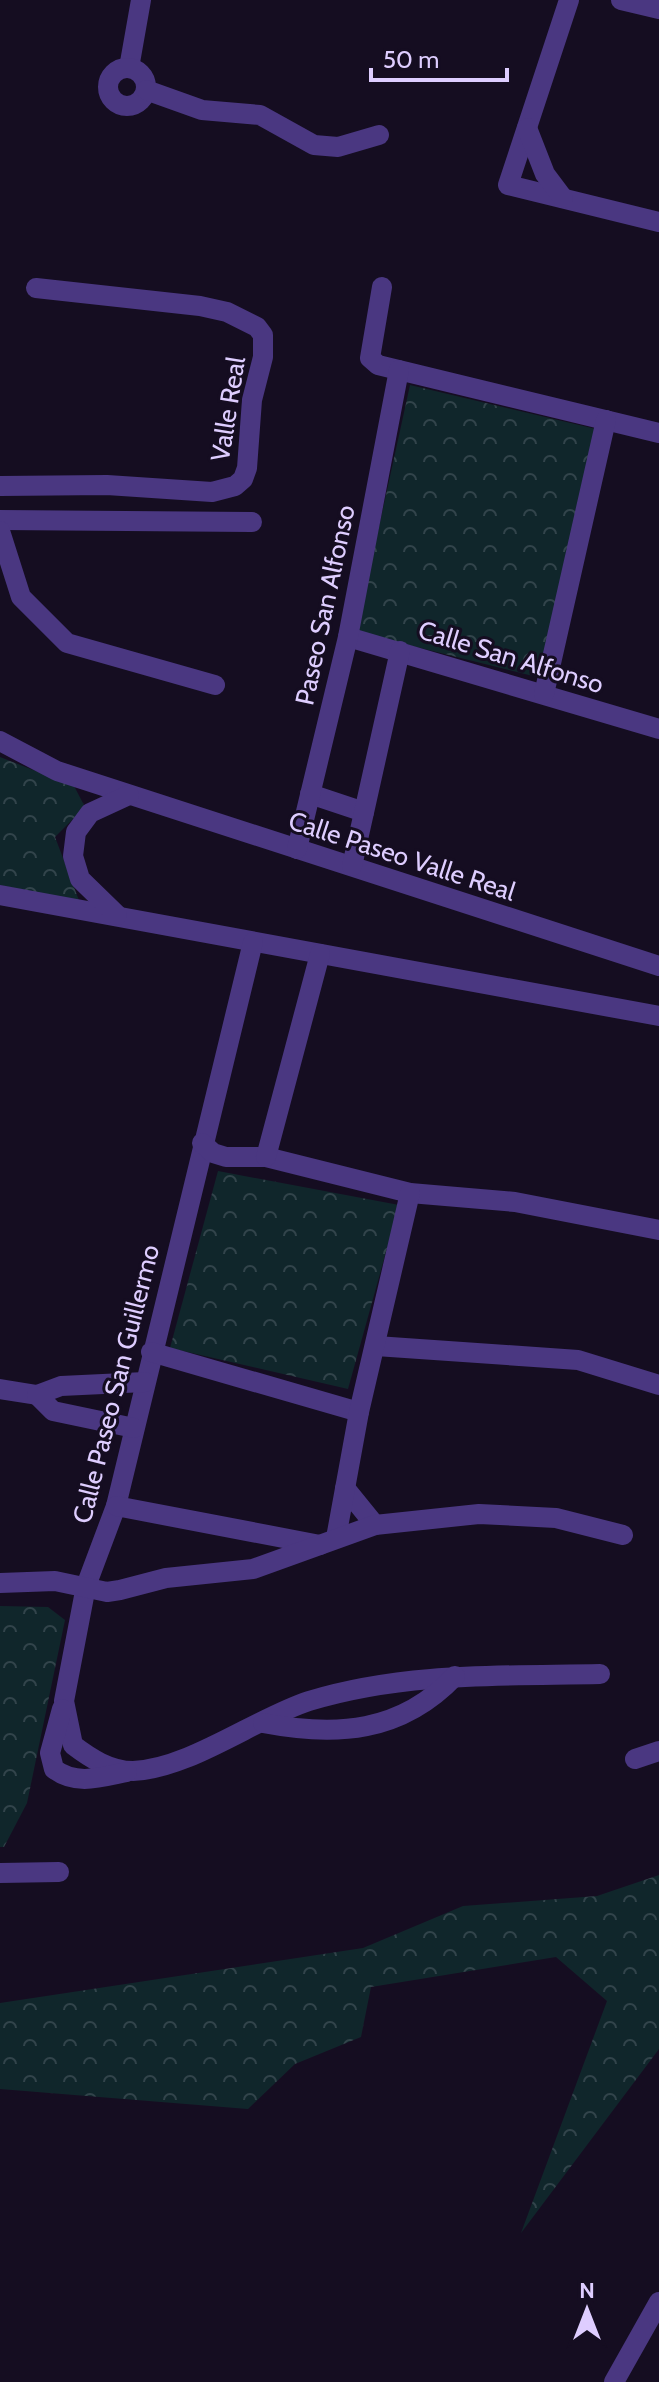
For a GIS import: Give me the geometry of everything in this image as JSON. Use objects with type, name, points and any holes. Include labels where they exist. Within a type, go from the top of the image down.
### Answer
[{"type":"street","points":[[129,68],[141,0]]},
{"type":"street","points":[[569,0],[508,185],[659,222]]},
{"type":"street","points":[[621,0],[659,9]]},
{"type":"street","points":[[129,68],[111,77],[109,90],[115,101],[134,105],[146,90]]},
{"type":"street","points":[[129,68],[140,73],[146,90]]},
{"type":"street","points":[[146,90],[202,110],[260,115],[314,145],[338,147],[379,135]]},
{"type":"street","points":[[527,128],[545,174],[563,198]]},
{"type":"street","points":[[382,287],[370,358],[378,365],[659,433]]},
{"type":"street","name":"Valle Real","points":[[0,486],[107,485],[224,491],[243,479],[247,468],[252,400],[264,345],[257,327],[227,312],[200,306],[36,288]]},
{"type":"street","name":"Paseo San Alfonso","points":[[297,849],[348,637],[399,370]]},
{"type":"street","points":[[544,694],[606,420]]},
{"type":"street","points":[[0,520],[252,522]]},
{"type":"street","points":[[0,531],[21,597],[67,643],[215,685]]},
{"type":"street","name":"Calle San Alfonso","points":[[348,637],[659,729]]},
{"type":"street","points":[[352,866],[400,651]]},
{"type":"street","name":"Calle Paseo Valle Real","points":[[0,741],[57,771],[659,966]]},
{"type":"street","points":[[310,794],[364,812]]},
{"type":"street","points":[[117,915],[80,879],[73,856],[76,832],[90,813],[129,795]]},
{"type":"street","points":[[0,895],[659,1016]]},
{"type":"street","name":"Calle Paseo San Guillermo","points":[[132,1771],[81,1780],[64,1777],[54,1769],[50,1753],[64,1701],[86,1586],[116,1506],[253,942]]},
{"type":"street","points":[[266,1157],[320,954]]},
{"type":"street","points":[[202,1143],[213,1153],[226,1157],[266,1157],[410,1193],[515,1202],[659,1230]]},
{"type":"street","points":[[328,1542],[345,1488],[359,1412],[410,1193]]},
{"type":"street","points":[[376,1346],[578,1360],[659,1385]]},
{"type":"street","points":[[151,1352],[359,1412]]},
{"type":"street","points":[[0,1389],[37,1395],[61,1386],[145,1382]]},
{"type":"street","points":[[37,1395],[53,1411],[134,1428]]},
{"type":"street","points":[[345,1488],[375,1525]]},
{"type":"street","points":[[116,1506],[328,1542]]},
{"type":"street","points":[[0,1583],[55,1581],[107,1592],[166,1578],[253,1569],[375,1525],[479,1514],[556,1518],[623,1535]]},
{"type":"street","points":[[64,1701],[73,1745],[95,1762],[132,1771],[176,1760],[313,1700],[401,1680],[600,1674]]},
{"type":"street","points":[[263,1723],[324,1732],[355,1729],[425,1705],[455,1676]]},
{"type":"street","points":[[635,1759],[659,1751]]},
{"type":"street","points":[[0,1873],[59,1872]]},
{"type":"street","points":[[614,2382],[659,2302]]},
{"type":"green space","points":[[410,385],[596,429],[541,678],[356,632]]},
{"type":"green space","points":[[0,757],[74,786],[85,807],[55,837],[80,903],[0,885]]},
{"type":"green space","points":[[218,1171],[399,1205],[348,1389],[170,1348]]},
{"type":"green space","points":[[0,1606],[48,1607],[65,1620],[27,1803],[4,1847],[0,1847]]},
{"type":"green space","points":[[659,1875],[659,2049],[521,2233],[607,2001],[556,1957],[371,1987],[361,2037],[295,2064],[248,2109],[0,2089],[0,2003],[363,1948],[463,1906],[597,1896]]}]
